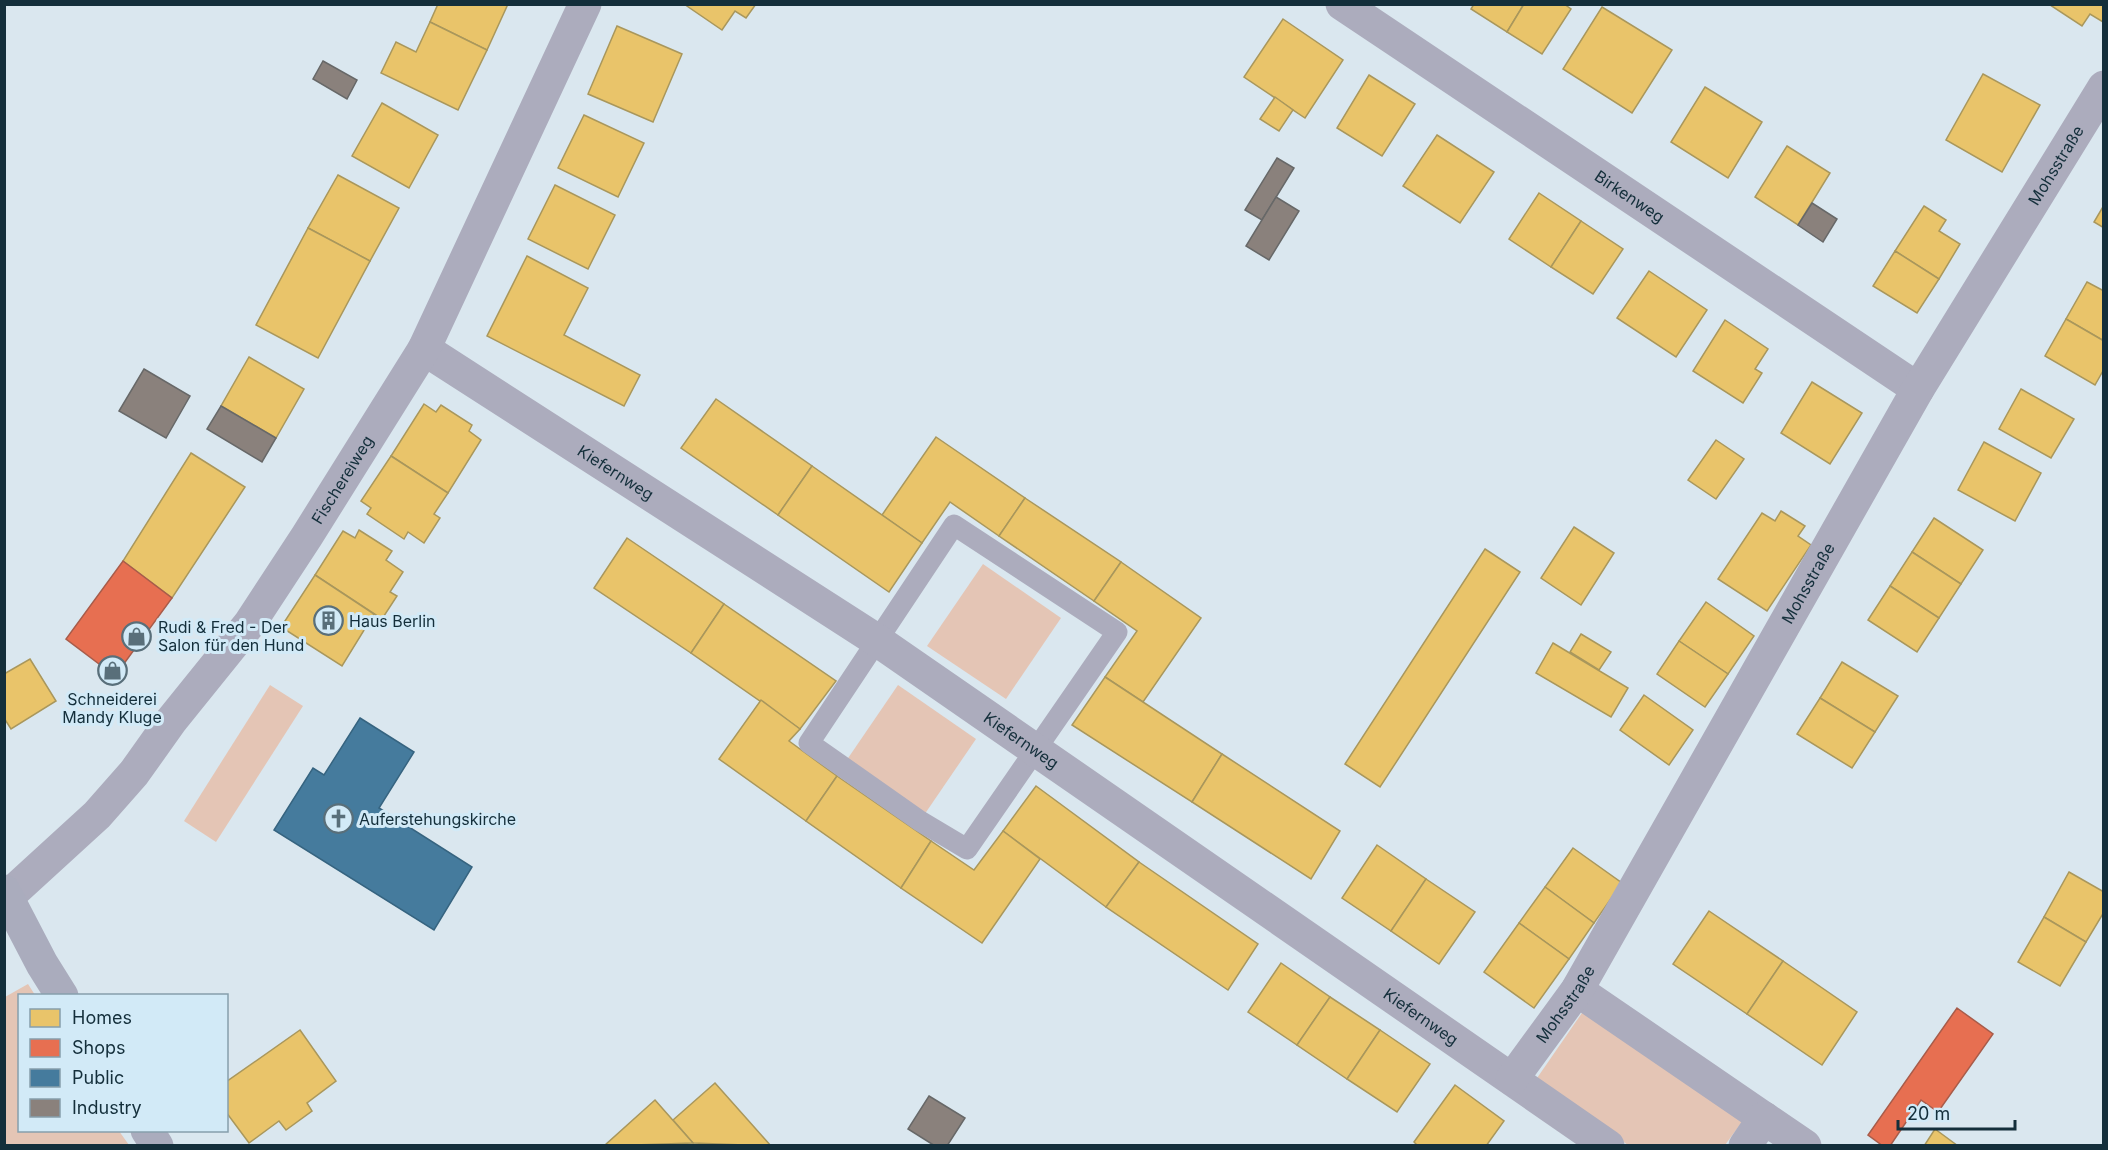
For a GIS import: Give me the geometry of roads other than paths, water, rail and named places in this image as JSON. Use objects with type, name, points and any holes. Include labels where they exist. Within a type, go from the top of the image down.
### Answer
[{"type":"main road","points":[[6,896],[61,994]]},
{"type":"main road","points":[[148,1132],[157,1146]]},
{"type":"street","name":"Fischereiweg","points":[[6,896],[97,815],[127,782],[249,623],[424,349],[585,4]]},
{"type":"street","name":"Birkenweg","points":[[1342,4],[1918,389]]},
{"type":"street","name":"Mohsstraße","points":[[1512,1079],[1576,990],[1918,389],[2103,87]]},
{"type":"street","name":"Kiefernweg","points":[[424,349],[878,641],[1608,1146]]},
{"type":"street","points":[[1576,990],[1805,1146]]},
{"type":"street","points":[[1744,1146],[1764,1118]]},
{"type":"lane","points":[[954,525],[1117,632],[1038,750],[967,849],[920,820],[809,743],[954,525]]},
{"type":"place","name":"Haus Berlin","points":[[328,621]]},
{"type":"place","name":"Rudi & Fred - Der Salon für den Hund","points":[[137,636]]},
{"type":"place","name":"Schneiderei Mandy Kluge","points":[[112,671]]},
{"type":"place","name":"Auferstehungskirche","points":[[338,819]]}]
